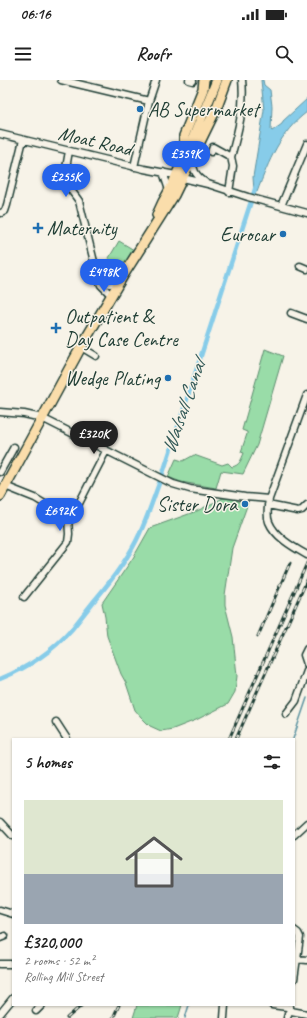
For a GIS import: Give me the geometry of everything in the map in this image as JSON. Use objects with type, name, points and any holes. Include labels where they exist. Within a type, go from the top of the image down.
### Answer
[{"type":"highway","points":[[0,496],[81,347],[119,282],[166,209],[180,177],[184,157],[184,136],[203,89],[204,80]]},
{"type":"highway","points":[[153,228],[169,190],[180,177],[195,153],[227,80]]},
{"type":"highway","points":[[184,157],[187,153],[215,83]]},
{"type":"highway","points":[[215,83],[216,108]]},
{"type":"street","points":[[61,80],[149,101]]},
{"type":"street","points":[[134,167],[149,101],[156,80]]},
{"type":"street","points":[[229,192],[233,166],[231,157],[244,90],[242,80]]},
{"type":"street","name":"Moat Road","points":[[0,134],[208,184]]},
{"type":"street","points":[[2,213],[5,211],[7,205],[23,140]]},
{"type":"street","points":[[281,206],[304,161],[307,144]]},
{"type":"street","points":[[211,152],[213,147],[231,157]]},
{"type":"street","points":[[71,152],[66,168],[67,183],[79,201],[98,278],[101,285],[112,295]]},
{"type":"street","points":[[195,153],[192,164],[194,172],[200,179],[208,184],[229,192],[307,214]]},
{"type":"street","points":[[163,172],[169,190]]},
{"type":"street","points":[[300,266],[307,269]]},
{"type":"street","points":[[98,275],[103,282],[108,284],[119,282]]},
{"type":"street","points":[[291,313],[307,319]]},
{"type":"street","points":[[81,347],[96,356]]},
{"type":"street","points":[[304,553],[286,541],[273,528],[268,519],[268,502],[307,395]]},
{"type":"street","points":[[0,412],[42,418],[154,476],[190,489],[245,497],[298,511],[302,510],[307,505]]},
{"type":"street","points":[[0,472],[6,454],[14,448]]},
{"type":"street","points":[[68,518],[69,519],[72,517],[106,451]]},
{"type":"street","points":[[5,486],[35,498],[68,518]]},
{"type":"street","points":[[24,597],[68,542],[68,518]]},
{"type":"street","points":[[307,649],[304,655],[307,664]]},
{"type":"street","points":[[286,714],[296,701],[307,671]]},
{"type":"street","points":[[56,722],[66,738]]},
{"type":"street","points":[[0,822],[12,835]]},
{"type":"street","points":[[295,834],[307,823]]},
{"type":"street","points":[[0,910],[12,914]]},
{"type":"street","points":[[295,931],[300,937],[295,972]]},
{"type":"street","points":[[297,959],[307,960]]},
{"type":"street","points":[[0,964],[12,964]]},
{"type":"street","points":[[0,1014],[12,999]]},
{"type":"street","points":[[36,1011],[41,1006]]},
{"type":"street","points":[[224,1018],[226,1006]]},
{"type":"street","points":[[277,1006],[287,1008],[290,1007]]},
{"type":"street","points":[[290,1007],[292,1011],[307,1014]]},
{"type":"street","points":[[288,1018],[290,1007]]},
{"type":"green space","points":[[119,241],[134,250],[121,272],[106,263]]},
{"type":"green space","points":[[265,349],[283,356],[257,445],[243,474],[221,471],[216,488],[181,482],[168,477],[176,459],[183,461],[194,455],[222,465],[228,463],[232,467],[240,462],[244,453],[241,452],[247,434],[247,432],[242,430]]},
{"type":"green space","points":[[223,498],[230,498],[246,504],[248,503],[232,548],[225,595],[225,605],[233,637],[237,676],[235,692],[228,704],[196,720],[173,729],[161,731],[150,726],[135,710],[107,636],[102,603],[133,558],[150,528],[197,511]]},
{"type":"green space","points":[[137,1006],[182,1006],[178,1018],[133,1018]]},
{"type":"water","points":[[261,80],[263,80],[264,85],[270,90],[272,106],[272,131],[282,124],[283,121],[307,99],[307,112],[282,138],[271,158],[257,192],[254,191],[253,177],[264,110]]},
{"type":"waterway","name":"Walsall Canal","points":[[0,679],[20,670],[48,652],[72,629],[114,577],[136,542],[163,473],[256,186]]},
{"type":"waterway","points":[[293,738],[307,698]]},
{"type":"waterway","points":[[185,1018],[189,1006]]},
{"type":"railway","points":[[258,636],[290,563]]},
{"type":"railway","points":[[229,738],[307,563]]},
{"type":"railway","points":[[236,738],[307,580]]},
{"type":"railway","points":[[67,1018],[81,1006]]},
{"type":"railway","points":[[113,1018],[119,1006]]},
{"type":"place","name":"AB Supermarket","points":[[140,109]]},
{"type":"place","name":"Maternity","points":[[38,228]]},
{"type":"place","name":"Eurocar","points":[[283,234]]},
{"type":"place","name":"Outpatient & Day Case Centre","points":[[56,328]]},
{"type":"place","name":"Wedge Plating","points":[[168,378]]},
{"type":"place","name":"Sister Dora","points":[[245,504]]}]
